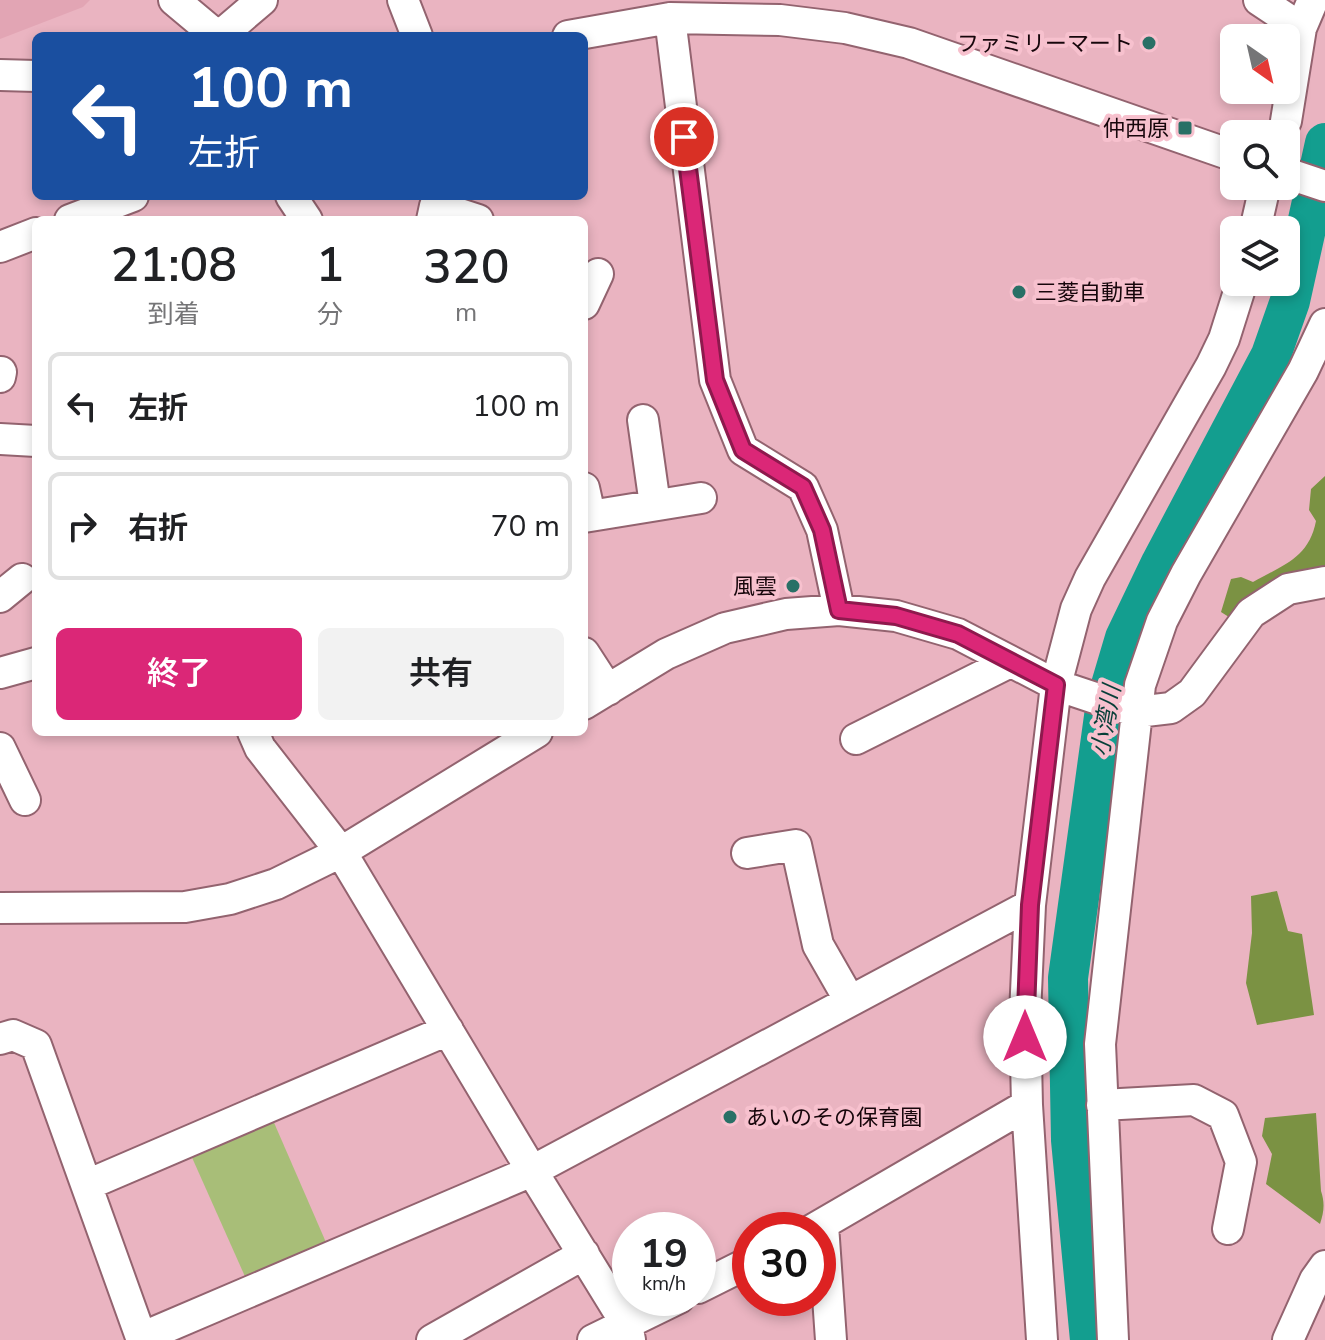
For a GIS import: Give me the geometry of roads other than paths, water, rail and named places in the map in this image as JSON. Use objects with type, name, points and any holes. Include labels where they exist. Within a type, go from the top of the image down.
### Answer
[{"type":"street","points":[[174,0],[213,32]]},
{"type":"street","points":[[223,32],[262,0]]},
{"type":"street","points":[[403,0],[415,32]]},
{"type":"street","points":[[1259,0],[1301,28]]},
{"type":"street","points":[[1286,120],[1301,28],[1313,0]]},
{"type":"street","points":[[588,32],[670,18],[780,20],[845,28],[909,43],[1220,151]]},
{"type":"street","points":[[670,18],[715,380],[743,450],[803,487],[822,530],[839,610]]},
{"type":"street","points":[[0,75],[32,76]]},
{"type":"street","points":[[80,216],[122,200]]},
{"type":"street","points":[[433,216],[435,206],[466,216]]},
{"type":"street","points":[[0,247],[32,235]]},
{"type":"street","points":[[588,295],[598,274]]},
{"type":"street","points":[[1042,1340],[1027,1105],[1025,1014],[1030,905],[1056,685],[1076,609],[1090,578],[1211,366],[1224,339],[1238,296]]},
{"type":"street","points":[[1113,1340],[1100,1044],[1140,685],[1162,621],[1186,574],[1303,371],[1325,324]]},
{"type":"street","points":[[643,420],[655,505]]},
{"type":"street","points":[[0,439],[32,441]]},
{"type":"street","points":[[588,507],[655,505],[701,498]]},
{"type":"street","points":[[588,668],[596,697],[666,654],[725,628],[786,614],[839,610],[896,616],[958,634],[1056,685],[1137,712],[1171,708],[1183,702],[1251,613],[1288,589],[1325,582]]},
{"type":"street","points":[[856,739],[1010,662]]},
{"type":"street","points":[[0,673],[32,664]]},
{"type":"street","points":[[255,736],[260,748],[341,852],[628,1332]]},
{"type":"street","points":[[0,908],[185,907],[230,899],[276,884],[341,852],[530,736]]},
{"type":"street","points":[[0,748],[25,800]]},
{"type":"street","points":[[747,853],[796,845],[818,945],[850,1001]]},
{"type":"street","points":[[0,1039],[13,1035],[36,1045],[141,1339],[532,1171],[1030,905]]},
{"type":"street","points":[[87,1185],[448,1030]]},
{"type":"street","points":[[1102,1105],[1194,1100],[1223,1115],[1241,1162],[1228,1229]]},
{"type":"street","points":[[836,1216],[1027,1105]]},
{"type":"street","points":[[432,1340],[584,1254]]},
{"type":"street","points":[[1288,1340],[1315,1280],[1325,1266]]},
{"type":"street","points":[[593,1340],[628,1332],[652,1316]]},
{"type":"street","points":[[828,1316],[831,1340]]},
{"type":"waterway","name":"小湾川","points":[[1090,1340],[1071,1140],[1068,978],[1106,702],[1125,638],[1271,355],[1290,301],[1325,143]]},
{"type":"place","name":"ファミリーマート","points":[[1149,43]]},
{"type":"place","name":"仲西原","points":[[1185,128]]},
{"type":"place","name":"三菱自動車","points":[[1019,292]]},
{"type":"place","name":"風雲","points":[[793,586]]},
{"type":"place","name":"あいのその保育園","points":[[730,1117]]}]
